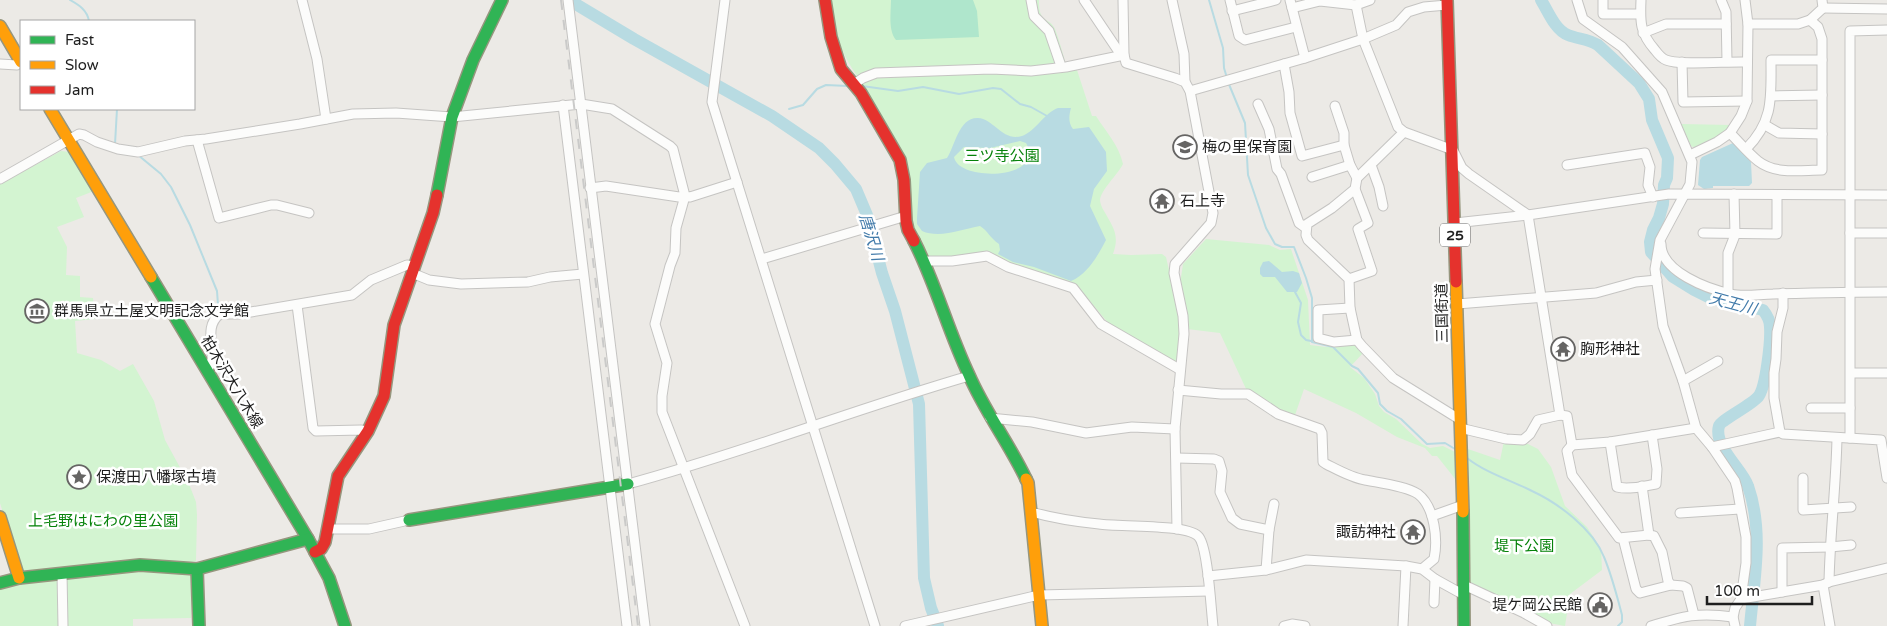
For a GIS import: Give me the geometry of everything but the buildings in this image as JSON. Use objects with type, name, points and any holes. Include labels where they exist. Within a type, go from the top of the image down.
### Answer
[{"type":"street","points":[[302,0],[320,74],[326,119]]},
{"type":"street","points":[[315,552],[324,546],[338,476],[368,431],[384,396],[394,325],[437,197],[452,117],[473,60],[502,0]]},
{"type":"street","points":[[725,0],[712,102],[875,626]]},
{"type":"street","points":[[825,0],[831,37],[841,69],[860,91],[900,160],[904,180],[908,230],[924,262],[950,330],[990,418],[1014,454],[1028,483],[1042,626]]},
{"type":"street","points":[[1031,0],[1034,16],[1049,31],[1061,66]]},
{"type":"street","points":[[1084,0],[1126,63],[1154,70],[1184,82]]},
{"type":"street","points":[[1122,55],[1123,0]]},
{"type":"street","points":[[1172,0],[1184,54],[1184,82],[1190,91],[1213,213],[1211,223],[1175,264],[1174,273],[1183,316],[1184,334],[1175,430],[1177,529]]},
{"type":"street","points":[[1230,0],[1238,36],[1245,40],[1296,27]]},
{"type":"street","points":[[1232,11],[1276,0]]},
{"type":"street","points":[[1305,58],[1291,4],[1320,0],[1356,5],[1370,0]]},
{"type":"street","points":[[1577,0],[1583,18],[1622,47],[1662,92],[1690,155],[1692,176],[1661,238],[1656,263],[1663,326],[1683,381],[1696,428],[1712,446],[1735,481],[1746,537],[1746,563],[1741,598],[1734,621],[1708,614],[1694,614],[1651,626]]},
{"type":"street","points":[[1603,0],[1603,14],[1640,14]]},
{"type":"street","points":[[1641,0],[1640,14],[1643,33],[1648,42],[1664,60],[1682,62],[1747,62]]},
{"type":"street","points":[[1721,0],[1726,12],[1727,61]]},
{"type":"street","points":[[1690,155],[1717,142],[1730,133],[1741,116],[1747,101],[1748,24],[1745,0]]},
{"type":"street","points":[[1190,91],[1305,58],[1363,38],[1396,25],[1408,12],[1426,3],[1447,3]]},
{"type":"street","name":"三国街道","points":[[1447,3],[1463,505],[1464,626]]},
{"type":"street","points":[[569,4],[645,626]]},
{"type":"street","points":[[1748,24],[1798,24],[1810,20],[1822,4],[1871,4],[1887,9]]},
{"type":"street","points":[[1356,5],[1363,38],[1398,127],[1404,132],[1453,150],[1462,168],[1528,215],[1560,415]]},
{"type":"street","points":[[1730,133],[1758,161],[1772,168],[1782,171],[1822,170],[1822,39],[1818,27],[1810,20]]},
{"type":"street","points":[[1643,33],[1666,24],[1726,24]]},
{"type":"street","points":[[0,26],[20,60]]},
{"type":"street","points":[[1850,438],[1850,31],[1887,30]]},
{"type":"street","points":[[854,84],[876,73],[991,68],[1031,71],[1061,66],[1066,67],[1122,55]]},
{"type":"street","points":[[1746,149],[1765,125],[1771,96],[1771,60],[1822,60]]},
{"type":"street","points":[[1682,62],[1683,102],[1747,101]]},
{"type":"street","points":[[0,64],[17,65],[20,63]]},
{"type":"street","points":[[1284,64],[1290,92],[1290,113],[1302,156],[1344,146]]},
{"type":"street","points":[[1771,96],[1822,95]]},
{"type":"street","points":[[0,179],[81,134],[97,142],[128,152],[138,152],[185,141],[353,114],[396,113],[452,117],[563,105],[581,104],[612,108],[673,149],[685,196],[676,228],[675,253],[655,324],[667,363],[662,396],[662,412],[745,626]]},
{"type":"street","points":[[1258,104],[1269,128],[1276,169],[1281,174],[1299,224],[1306,228]]},
{"type":"street","points":[[563,105],[626,626]]},
{"type":"street","points":[[1335,106],[1344,133],[1344,146],[1350,166],[1357,178]]},
{"type":"street","name":"柏木沢大八木線","points":[[51,110],[308,538],[329,578],[345,626]]},
{"type":"street","points":[[1765,125],[1779,133],[1822,134]]},
{"type":"street","points":[[1349,279],[1372,271],[1358,229],[1368,223],[1355,189],[1357,178],[1404,132]]},
{"type":"street","points":[[197,140],[220,218],[271,205],[309,213]]},
{"type":"street","points":[[1567,165],[1645,153],[1650,167],[1648,185],[1656,196]]},
{"type":"street","points":[[1371,165],[1384,206]]},
{"type":"street","points":[[1312,177],[1350,166]]},
{"type":"street","points":[[590,188],[606,186],[678,198],[690,197],[737,182]]},
{"type":"street","points":[[1355,189],[1332,208],[1307,224],[1306,235],[1308,240],[1349,279],[1350,308],[1357,340],[1393,378],[1459,423],[1506,439],[1523,440],[1530,434],[1538,420],[1560,415],[1567,416],[1572,445]]},
{"type":"street","points":[[1455,223],[1528,215],[1670,194],[1887,195]]},
{"type":"street","points":[[1728,293],[1728,253],[1736,235],[1734,194]]},
{"type":"street","points":[[1703,233],[1736,235],[1778,234],[1776,195]]},
{"type":"street","points":[[762,259],[870,225],[906,216]]},
{"type":"street","points":[[1850,233],[1887,233]]},
{"type":"street","points":[[1661,238],[1660,247],[1663,254],[1683,275],[1692,282],[1728,293],[1887,292]]},
{"type":"street","points":[[924,262],[952,262],[987,256],[1008,267],[1074,288],[1101,324],[1180,369]]},
{"type":"street","points":[[206,370],[212,364],[210,333],[214,321],[220,314],[239,314],[352,295],[371,280],[406,265],[429,280],[460,284],[528,282],[550,277],[582,274]]},
{"type":"street","points":[[1457,304],[1596,294],[1636,282],[1657,280]]},
{"type":"street","points":[[1780,432],[1774,398],[1774,373],[1777,332],[1783,308],[1783,293]]},
{"type":"street","points":[[297,305],[313,428],[316,431],[368,431]]},
{"type":"street","points":[[1350,308],[1318,310],[1318,338],[1334,342],[1357,340]]},
{"type":"street","points":[[1683,381],[1718,361]]},
{"type":"street","points":[[1851,372],[1887,373]]},
{"type":"street","points":[[328,529],[369,529],[409,520],[628,484],[684,469],[909,394],[970,376]]},
{"type":"street","points":[[1178,390],[1221,394],[1248,394],[1278,414],[1320,428],[1322,433],[1323,462],[1326,464],[1363,480],[1385,483],[1418,494],[1432,516],[1435,553],[1434,559],[1422,569]]},
{"type":"street","points":[[1811,408],[1850,408]]},
{"type":"street","points":[[990,418],[1032,422],[1086,433],[1132,428],[1175,430]]},
{"type":"street","points":[[1671,585],[1668,581],[1662,552],[1654,536],[1649,534],[1619,538],[1572,475],[1567,451],[1572,445],[1610,442],[1696,428]]},
{"type":"street","points":[[1712,446],[1780,432],[1783,434],[1884,440],[1887,478]]},
{"type":"street","points":[[1610,442],[1617,487],[1624,489],[1656,484],[1652,435]]},
{"type":"street","points":[[1830,626],[1826,584],[1834,509],[1837,438]]},
{"type":"street","points":[[1177,458],[1214,458],[1219,462],[1222,471],[1220,492],[1232,518],[1240,524],[1269,530]]},
{"type":"street","points":[[1803,478],[1804,510],[1851,507]]},
{"type":"street","points":[[1642,486],[1649,534]]},
{"type":"street","points":[[1266,570],[1269,530],[1274,504]]},
{"type":"street","points":[[1432,516],[1463,505]]},
{"type":"street","points":[[1680,513],[1740,509]]},
{"type":"street","points":[[1031,512],[1100,525],[1177,529],[1190,531],[1198,536],[1202,543],[1208,576],[1213,626]]},
{"type":"street","points":[[0,517],[19,578]]},
{"type":"street","points":[[0,583],[19,578],[140,565],[197,569],[308,538]]},
{"type":"street","points":[[1623,538],[1636,589],[1640,593],[1671,585],[1683,586],[1687,588],[1694,614]]},
{"type":"street","points":[[1782,592],[1782,548],[1851,545]]},
{"type":"street","points":[[1208,576],[1266,570],[1306,560],[1406,566],[1422,569],[1435,579],[1524,613],[1547,626]]},
{"type":"street","points":[[1404,626],[1406,566]]},
{"type":"street","points":[[1741,598],[1826,584],[1887,568]]},
{"type":"street","points":[[197,569],[199,626]]},
{"type":"street","points":[[62,573],[64,626]]},
{"type":"street","points":[[1434,603],[1435,579]]},
{"type":"street","points":[[905,626],[1039,596],[1209,591]]},
{"type":"street","points":[[1284,626],[1292,624],[1306,626]]},
{"type":"green space","name":"三ツ寺公園","points":[[829,0],[1039,0],[1040,13],[1055,29],[1067,68],[1076,67],[1092,116],[1096,116],[1121,157],[1123,164],[1103,192],[1100,200],[1116,236],[1113,254],[1162,254],[1166,257],[1173,287],[1180,284],[1183,264],[1206,239],[1269,245],[1280,250],[1291,249],[1308,300],[1310,345],[1326,347],[1357,341],[1364,352],[1350,367],[1364,378],[1384,412],[1396,419],[1422,444],[1430,448],[1443,446],[1455,452],[1456,480],[1437,456],[1432,456],[1425,448],[1397,437],[1356,413],[1304,389],[1295,415],[1285,414],[1247,391],[1220,333],[1187,329],[1182,294],[1174,296],[1182,333],[1178,361],[1171,362],[1109,324],[1078,287],[1012,265],[990,254],[923,260],[910,227],[906,181],[862,89],[862,83],[840,44]]},
{"type":"green space","points":[[891,0],[973,0],[977,11],[979,37],[896,40],[891,26]]},
{"type":"green space","points":[[1681,124],[1732,125],[1725,133],[1696,148],[1691,146]]},
{"type":"green space","name":"上毛野はにわの里公園","points":[[61,151],[70,152],[94,191],[76,198],[84,217],[57,227],[67,247],[66,275],[80,276],[80,297],[93,298],[95,319],[75,321],[77,353],[101,360],[120,371],[133,364],[154,401],[165,440],[189,484],[196,502],[196,561],[191,562],[191,618],[133,619],[133,626],[0,626],[0,588],[21,572],[0,503],[0,184]]},
{"type":"green space","name":"堤下公園","points":[[1504,441],[1511,444],[1528,444],[1538,449],[1551,467],[1565,506],[1587,527],[1601,549],[1602,570],[1570,594],[1565,626],[1549,623],[1533,612],[1469,582],[1465,448],[1500,460]]},
{"type":"water","points":[[1071,108],[1069,119],[1073,129],[1089,127],[1106,152],[1107,171],[1094,189],[1090,206],[1106,240],[1092,264],[1083,274],[1071,281],[1034,267],[1013,262],[998,254],[1000,250],[999,244],[980,226],[944,234],[922,231],[917,224],[920,172],[927,163],[947,158],[958,133],[966,122],[978,118],[984,119],[1009,136],[1015,137],[1027,134],[1053,110]],"holes":[[[1020,141],[1026,143],[1029,155],[1024,164],[1014,170],[999,173],[970,171],[959,165],[954,157],[964,147],[990,148]]]},
{"type":"water","points":[[1733,143],[1751,162],[1752,183],[1749,186],[1713,186],[1713,188],[1704,189],[1698,185],[1700,160],[1702,157]]},
{"type":"water","points":[[1269,261],[1282,272],[1293,271],[1299,273],[1302,283],[1297,292],[1287,292],[1275,277],[1263,277],[1260,274],[1263,262]]},
{"type":"waterway","points":[[70,0],[84,11],[89,20]]},
{"type":"waterway","name":"唐沢川","points":[[569,0],[634,39],[772,116],[819,148],[856,189],[867,215],[882,273],[895,311],[919,404],[924,578],[931,608],[938,626]]},
{"type":"waterway","points":[[1209,0],[1223,48],[1224,68],[1227,78]]},
{"type":"waterway","name":"天王川","points":[[1541,0],[1552,20],[1563,33],[1598,45],[1639,83],[1649,99],[1652,120],[1668,158],[1663,204],[1653,230],[1650,242],[1651,252],[1673,277],[1694,290],[1710,298],[1763,310],[1769,320],[1769,352],[1761,392],[1754,401],[1721,423],[1718,434],[1724,450],[1745,480],[1753,503],[1757,538],[1750,626]]},
{"type":"waterway","points":[[1228,82],[1245,123],[1248,175],[1266,228],[1275,244],[1282,247],[1294,247],[1306,278],[1312,298],[1312,342],[1333,347],[1352,366],[1358,369],[1378,393],[1380,404],[1387,411],[1401,419],[1427,444],[1445,443],[1455,449]]},
{"type":"waterway","points":[[789,109],[803,105],[817,89],[826,85],[848,86]]},
{"type":"waterway","points":[[862,86],[898,91],[923,87],[959,94],[993,88],[1001,89],[1020,104],[1031,107],[1047,116]]},
{"type":"waterway","points":[[115,144],[117,110]]},
{"type":"waterway","points":[[138,155],[161,174],[171,187],[190,225],[217,291],[218,305],[212,317]]},
{"type":"waterway","points":[[1295,292],[1301,303],[1298,322],[1301,335],[1306,340],[1311,341]]},
{"type":"waterway","points":[[1467,458],[1490,472],[1553,502],[1574,518],[1592,537],[1604,557],[1614,586],[1622,615],[1622,622],[1618,626]]},
{"type":"railway","points":[[561,0],[638,626]]},
{"type":"traffic: fast","points":[[437,195],[452,117],[473,60],[502,0]]},
{"type":"traffic: fast","points":[[914,241],[975,389],[1026,479]]},
{"type":"traffic: fast","points":[[151,277],[308,539],[329,578],[345,626]]},
{"type":"traffic: fast","points":[[409,520],[628,484]]},
{"type":"traffic: fast","points":[[1463,512],[1464,626]]},
{"type":"traffic: fast","points":[[0,583],[19,578],[140,565],[197,569],[308,539]]},
{"type":"traffic: fast","points":[[197,569],[199,626]]},
{"type":"traffic: slow","points":[[0,26],[20,60]]},
{"type":"traffic: slow","points":[[51,110],[151,277]]},
{"type":"traffic: slow","points":[[1456,282],[1463,512]]},
{"type":"traffic: slow","points":[[1026,479],[1028,483],[1042,626]]},
{"type":"traffic: slow","points":[[0,517],[19,578]]},
{"type":"traffic: jam","points":[[825,0],[831,37],[841,69],[861,93],[900,160],[904,180],[906,221],[914,241]]},
{"type":"traffic: jam","points":[[1447,0],[1456,282]]},
{"type":"traffic: jam","points":[[315,552],[321,549],[325,542],[338,476],[368,431],[384,396],[394,325],[433,213],[437,195]]},
{"type":"place","name":"梅の里保育園","points":[[1185,147]]},
{"type":"place","name":"石上寺","points":[[1162,201]]},
{"type":"place","name":"群馬県立土屋文明記念文学館","points":[[37,311]]},
{"type":"place","name":"胸形神社","points":[[1563,349]]},
{"type":"place","name":"保渡田八幡塚古墳","points":[[79,477]]},
{"type":"place","name":"諏訪神社","points":[[1413,532]]},
{"type":"place","name":"堤ケ岡公民館","points":[[1600,605]]}]
